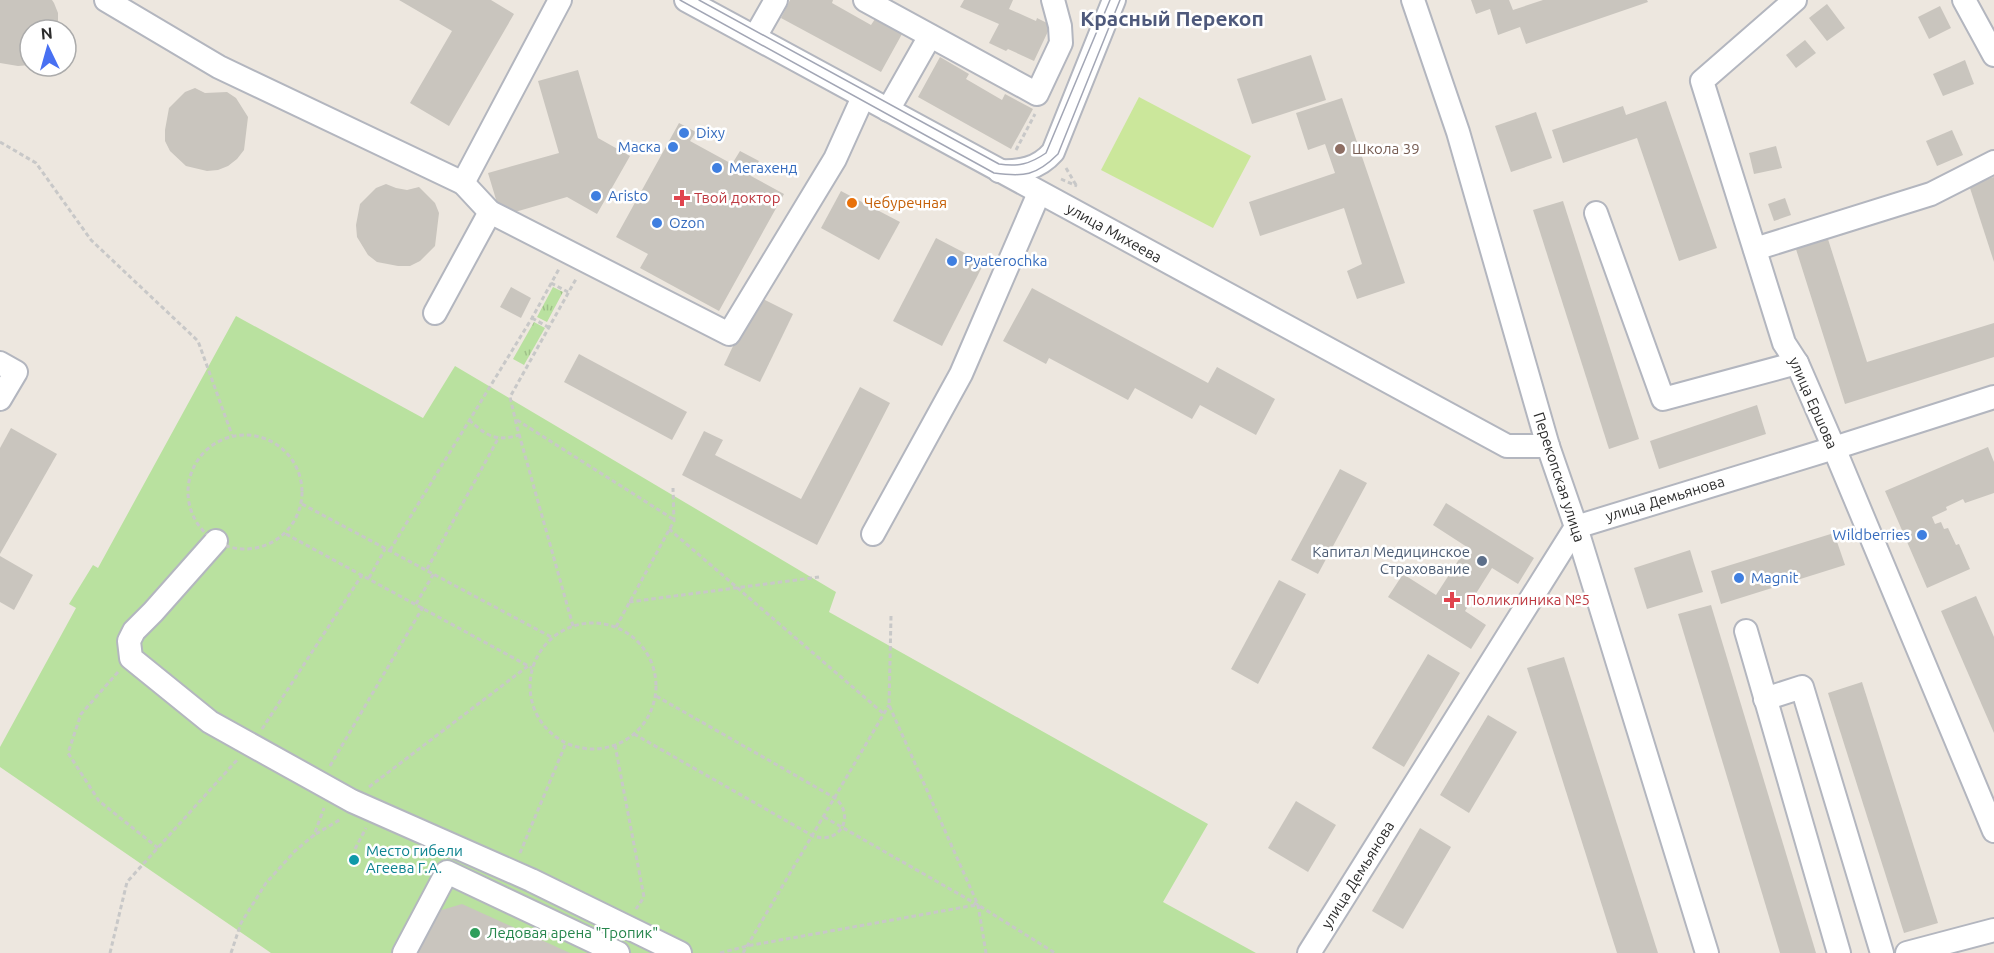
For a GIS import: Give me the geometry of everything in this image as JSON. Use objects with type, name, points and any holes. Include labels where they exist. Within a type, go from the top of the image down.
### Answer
[{"type":"street","points":[[106,0],[219,67],[463,183],[490,212],[729,334],[835,159],[863,97]]},
{"type":"street","points":[[463,183],[560,0]]},
{"type":"street","name":"улица Михеева","points":[[686,0],[1507,446],[1548,446]]},
{"type":"street","points":[[755,38],[776,0]]},
{"type":"street","points":[[865,0],[1037,94],[1061,43],[1060,26],[1053,0]]},
{"type":"street","points":[[998,170],[1024,170],[1038,165],[1053,152],[1114,0]]},
{"type":"street","name":"Перекопская улица","points":[[1413,0],[1458,132],[1548,446],[1576,526],[1707,953]]},
{"type":"street","name":"улица Ершова","points":[[1795,0],[1702,81],[1784,343],[1797,363],[1834,448],[1994,831]]},
{"type":"street","points":[[1964,0],[1994,55]]},
{"type":"street","points":[[888,110],[930,36]]},
{"type":"street","points":[[1755,249],[1931,194],[1994,162]]},
{"type":"street","points":[[873,534],[961,374],[1039,193]]},
{"type":"street","points":[[435,314],[490,212]]},
{"type":"street","points":[[1596,213],[1663,399],[1797,363]]},
{"type":"street","points":[[0,363],[16,372],[0,399]]},
{"type":"street","name":"улица Демьянова","points":[[1309,953],[1576,526],[1994,397]]},
{"type":"street","points":[[216,541],[134,631],[129,641],[131,658],[210,722],[326,786],[680,953]]},
{"type":"street","points":[[1746,632],[1839,953]]},
{"type":"street","points":[[1765,699],[1802,687],[1882,953]]},
{"type":"street","points":[[404,953],[447,872],[618,953]]},
{"type":"street","points":[[1824,899],[1862,888]]},
{"type":"street","points":[[1907,953],[1994,930]]},
{"type":"path","points":[[0,142],[36,163],[91,240],[198,341],[232,435]]},
{"type":"path","points":[[390,550],[532,318],[551,283],[578,256]]},
{"type":"path","points":[[573,626],[510,397],[568,292],[578,256]]},
{"type":"path","points":[[551,283],[568,292]]},
{"type":"path","points":[[532,318],[548,327]]},
{"type":"path","points":[[469,420],[480,430],[504,439],[519,435]]},
{"type":"path","points":[[517,420],[674,519]]},
{"type":"path","points":[[251,434],[269,439],[285,450],[297,466],[302,484],[302,504],[296,520],[285,533],[269,544],[251,549],[231,548],[216,541],[199,528],[190,511],[187,492],[190,473],[199,456],[214,443],[232,435],[251,434]]},
{"type":"path","points":[[427,569],[499,437]]},
{"type":"path","points":[[616,627],[674,519],[673,488]]},
{"type":"path","points":[[302,504],[553,638]]},
{"type":"path","points":[[669,529],[884,714]]},
{"type":"path","points":[[285,533],[530,667]]},
{"type":"path","points":[[369,579],[386,548]]},
{"type":"path","points":[[416,604],[434,573]]},
{"type":"path","points":[[110,953],[127,882],[252,745],[362,575]]},
{"type":"path","points":[[629,602],[819,577]]},
{"type":"path","points":[[314,834],[326,786],[423,607]]},
{"type":"path","points":[[891,616],[889,705],[978,905],[986,953]]},
{"type":"path","points":[[231,953],[241,924],[266,883],[295,851],[530,667],[553,638],[573,626],[594,623],[616,627],[635,639],[649,656],[656,676],[656,696],[650,715],[634,734],[621,743],[602,749],[582,749],[566,744],[547,730],[536,714],[530,695],[530,667]]},
{"type":"path","points":[[131,658],[81,714],[68,753],[99,801],[158,848]]},
{"type":"path","points":[[634,734],[813,836],[819,838],[832,836],[842,828],[845,811],[835,798],[656,696]]},
{"type":"path","points":[[743,953],[889,705]]},
{"type":"path","points":[[512,872],[566,744]]},
{"type":"path","points":[[615,745],[644,897],[626,926]]},
{"type":"path","points":[[824,817],[978,905],[1055,953]]},
{"type":"path","points":[[720,953],[747,946],[978,905]]},
{"type":"green space","points":[[1139,97],[1251,156],[1213,228],[1101,170]]},
{"type":"green space","points":[[553,287],[563,292],[547,322],[537,317]]},
{"type":"green space","points":[[236,316],[423,418],[455,366],[836,592],[829,612],[1208,824],[1163,902],[1256,953],[271,953],[0,767],[0,747],[76,608],[69,604],[93,565],[98,568]]},
{"type":"green space","points":[[534,322],[545,328],[524,365],[513,359]]},
{"type":"building","points":[[0,0],[52,0],[58,18],[18,18],[18,66],[0,63]]},
{"type":"building","points":[[399,0],[491,0],[514,14],[449,126],[410,103],[452,31]]},
{"type":"building","points":[[790,0],[833,0],[832,3],[871,25],[875,19],[902,34],[881,72],[781,18]]},
{"type":"building","points":[[964,0],[1013,0],[1009,9],[1051,25],[1034,61],[989,43],[999,24],[960,7]]},
{"type":"building","points":[[1471,0],[1509,0],[1513,10],[1543,0],[1647,0],[1648,2],[1526,44],[1520,27],[1498,35],[1490,9],[1476,14]]},
{"type":"building","points":[[1827,4],[1845,28],[1827,41],[1809,18]]},
{"type":"building","points":[[1940,6],[1951,28],[1929,39],[1918,17]]},
{"type":"building","points":[[1805,40],[1816,53],[1796,68],[1786,55]]},
{"type":"building","points":[[1311,55],[1326,100],[1252,124],[1237,79]]},
{"type":"building","points":[[940,57],[969,74],[966,79],[1002,100],[1005,94],[1033,109],[1011,149],[918,97]]},
{"type":"building","points":[[1965,60],[1974,84],[1943,96],[1933,74]]},
{"type":"building","points":[[578,70],[598,138],[630,156],[597,214],[567,197],[501,216],[488,173],[559,153],[538,81]]},
{"type":"building","points":[[195,88],[205,93],[227,92],[236,98],[248,117],[244,150],[228,166],[218,170],[207,171],[186,166],[170,151],[165,141],[169,108],[185,92]]},
{"type":"building","points":[[1342,98],[1405,283],[1357,299],[1347,271],[1362,264],[1344,208],[1260,236],[1249,202],[1335,173],[1325,144],[1308,150],[1296,113]]},
{"type":"building","points":[[1666,101],[1717,248],[1679,261],[1637,138],[1563,163],[1552,130],[1623,106],[1626,115]]},
{"type":"building","points":[[1536,112],[1552,158],[1511,172],[1495,126]]},
{"type":"building","points":[[679,123],[696,132],[690,141],[732,164],[740,151],[759,161],[751,176],[784,194],[719,311],[640,268],[648,254],[616,237]]},
{"type":"building","points":[[1952,130],[1963,155],[1937,166],[1926,141]]},
{"type":"building","points":[[1776,146],[1782,168],[1754,174],[1749,153]]},
{"type":"building","points":[[1994,177],[1994,262],[1969,185]]},
{"type":"building","points":[[386,184],[407,190],[419,187],[435,203],[439,213],[435,246],[420,261],[410,266],[377,262],[368,255],[357,237],[356,225],[360,204],[376,188]]},
{"type":"building","points":[[841,191],[900,222],[879,260],[821,228]]},
{"type":"building","points":[[1785,198],[1791,215],[1774,221],[1768,204]]},
{"type":"building","points":[[1563,201],[1639,439],[1609,449],[1533,210]]},
{"type":"building","points":[[1827,236],[1867,362],[1994,323],[1994,357],[1845,404],[1795,246]]},
{"type":"building","points":[[936,238],[984,263],[942,346],[893,321]]},
{"type":"building","points":[[511,287],[531,298],[521,318],[500,307]]},
{"type":"building","points":[[1032,288],[1208,383],[1217,367],[1275,399],[1256,435],[1200,405],[1192,419],[1135,388],[1128,400],[1049,358],[1046,364],[1003,341]]},
{"type":"building","points":[[757,296],[793,314],[760,382],[724,365]]},
{"type":"building","points":[[579,354],[687,412],[672,440],[564,382]]},
{"type":"building","points":[[860,387],[890,403],[817,545],[682,475],[704,431],[723,440],[715,455],[801,499]]},
{"type":"building","points":[[1757,405],[1766,434],[1659,469],[1650,441]]},
{"type":"building","points":[[11,428],[57,454],[0,554],[0,448]]},
{"type":"building","points":[[1988,447],[1994,462],[1994,493],[1965,503],[1963,499],[1932,517],[1935,524],[1941,522],[1944,529],[1948,528],[1956,545],[1959,544],[1970,569],[1927,588],[1885,491]]},
{"type":"building","points":[[1340,469],[1367,483],[1318,574],[1291,560]]},
{"type":"building","points":[[1446,503],[1534,558],[1518,584],[1492,568],[1465,611],[1486,625],[1471,649],[1388,597],[1403,574],[1436,595],[1467,547],[1433,525]]},
{"type":"building","points":[[1834,533],[1845,565],[1721,604],[1711,571]]},
{"type":"building","points":[[1690,550],[1703,592],[1647,609],[1634,568]]},
{"type":"building","points":[[0,556],[33,575],[14,610],[0,602]]},
{"type":"building","points":[[1279,580],[1306,594],[1258,684],[1231,669]]},
{"type":"building","points":[[1976,596],[1994,637],[1994,733],[1941,611]]},
{"type":"building","points":[[1711,605],[1816,953],[1780,953],[1678,614]]},
{"type":"building","points":[[1428,654],[1460,673],[1404,767],[1372,748]]},
{"type":"building","points":[[1564,657],[1658,953],[1617,953],[1527,668]]},
{"type":"building","points":[[1862,682],[1938,923],[1904,933],[1828,693]]},
{"type":"building","points":[[1488,715],[1517,732],[1469,813],[1440,795]]},
{"type":"building","points":[[1296,801],[1336,825],[1308,872],[1268,848]]},
{"type":"building","points":[[1420,828],[1451,847],[1403,929],[1372,911]]},
{"type":"building","name":"Ледовая арена \"Тропик\"","points":[[462,904],[570,953],[415,953],[435,912]]},
{"type":"tram line","points":[[680,0],[994,173],[1014,175],[1036,171],[1058,154],[1120,0]]},
{"type":"tram line","points":[[699,0],[999,164],[1012,165],[1024,164],[1046,153],[1110,0]]},
{"type":"place","name":"Dixy","points":[[684,133]]},
{"type":"place","name":"Маска","points":[[673,147]]},
{"type":"place","name":"Школа 39","points":[[1340,149]]},
{"type":"place","name":"Мегахенд","points":[[717,168]]},
{"type":"place","name":"Aristo","points":[[596,196]]},
{"type":"place","name":"Твой доктор","points":[[682,198]]},
{"type":"place","name":"Чебуречная","points":[[852,203]]},
{"type":"place","name":"Ozon","points":[[657,223]]},
{"type":"place","name":"Pyaterochka","points":[[952,261]]},
{"type":"place","name":"Wildberries","points":[[1922,535]]},
{"type":"place","name":"Капитал Медицинское Страхование","points":[[1482,561]]},
{"type":"place","name":"Magnit","points":[[1739,578]]},
{"type":"place","name":"Поликлиника №5","points":[[1452,600]]},
{"type":"place","name":"Место гибели Агеева Г.А.","points":[[354,860]]},
{"type":"place","name":"Ледовая арена \"Тропик\"","points":[[475,933]]},
{"type":"district","name":"Красный Перекоп","points":[[1172,19]]}]
